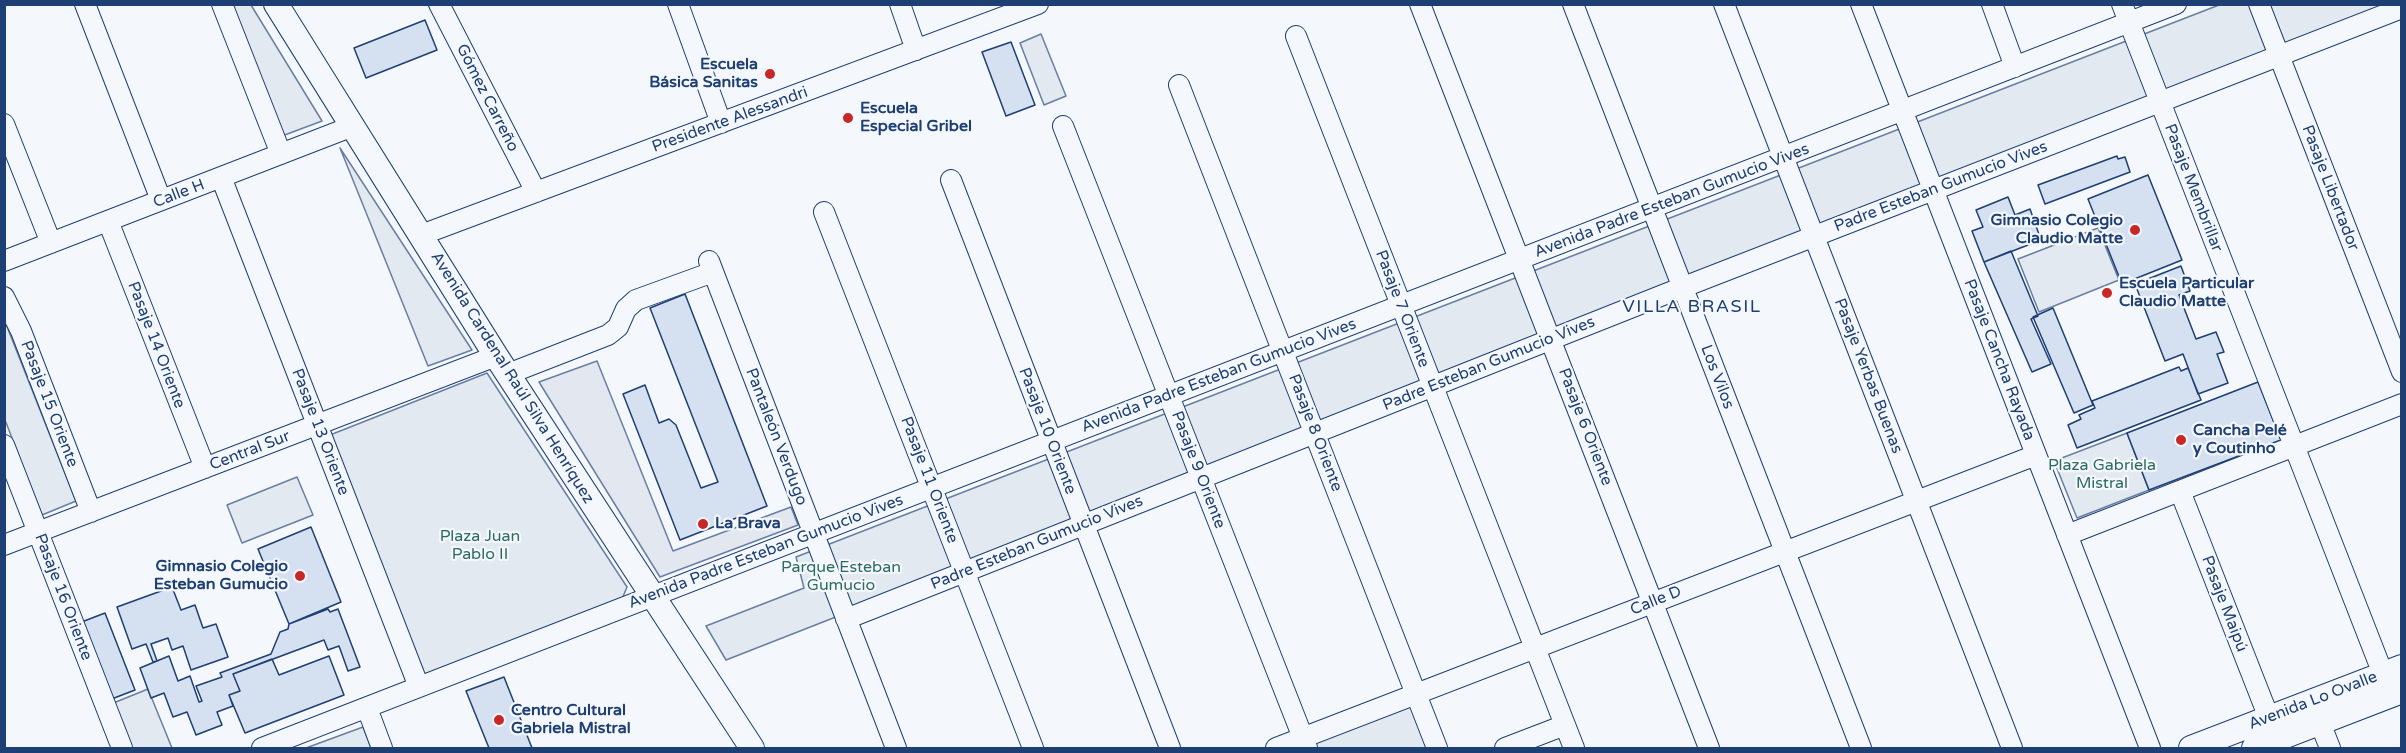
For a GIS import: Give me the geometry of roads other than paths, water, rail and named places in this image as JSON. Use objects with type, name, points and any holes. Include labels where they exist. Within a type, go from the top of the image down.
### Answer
[{"type":"main road","name":"Avenida Cardenal Raúl Silva Henríquez","points":[[276,4],[502,365],[752,748]]},
{"type":"main road","name":"Avenida Lo Ovalle","points":[[2254,748],[2392,670]]},
{"type":"main road","name":"Avenida Lo Ovalle","points":[[2191,748],[2269,718],[2316,712],[2402,691]]},
{"type":"street","points":[[85,4],[161,200]]},
{"type":"street","points":[[222,4],[281,154]]},
{"type":"street","name":"Gómez Carreño","points":[[439,4],[536,192]]},
{"type":"street","points":[[678,4],[722,123]]},
{"type":"street","points":[[900,4],[916,50]]},
{"type":"street","name":"Presidente Alessandri","points":[[421,235],[1038,4]]},
{"type":"street","name":"Pasaje 6 Oriente","points":[[1420,4],[1708,748]]},
{"type":"street","name":"Los Vilos","points":[[1573,4],[1861,748]]},
{"type":"street","name":"Pasaje Yerbas Buenas","points":[[1724,4],[2012,748]]},
{"type":"street","name":"Pasaje Cancha Rayada","points":[[1861,4],[2150,748]]},
{"type":"street","points":[[1992,4],[2015,67]]},
{"type":"street","name":"Avenida Padre Esteban Gumucio Vives","points":[[262,748],[2015,67],[2126,14],[2176,4]]},
{"type":"street","name":"Pasaje Libertador","points":[[2259,4],[2402,372]]},
{"type":"street","name":"Padre Esteban Gumucio Vives","points":[[846,619],[1551,339],[2402,8]]},
{"type":"street","name":"Pasaje Membrillar","points":[[2126,14],[2294,446],[2392,670]]},
{"type":"street","name":"Pasaje 7 Oriente","points":[[1296,36],[1574,748]]},
{"type":"street","name":"Pasaje 8 Oriente","points":[[1179,84],[1437,748]]},
{"type":"street","points":[[4,124],[51,243]]},
{"type":"street","name":"Calle H","points":[[4,261],[353,126]]},
{"type":"street","name":"Pasaje 9 Oriente","points":[[1063,126],[1305,743]]},
{"type":"street","name":"Pasaje 13 Oriente","points":[[221,177],[419,687]]},
{"type":"street","name":"Pasaje 10 Oriente","points":[[951,180],[1170,748]]},
{"type":"street","name":"Pasaje 11 Oriente","points":[[824,212],[1033,748]]},
{"type":"street","name":"Pasaje 14 Oriente","points":[[108,221],[205,468]]},
{"type":"street","name":"Central Sur","points":[[4,545],[317,425],[502,365],[608,335],[618,327],[626,309],[636,300],[711,266]]},
{"type":"street","name":"Pantaleón Verdugo","points":[[711,266],[896,748]]},
{"type":"street","name":"Pasaje 15 Oriente","points":[[4,297],[21,331],[91,512]]},
{"type":"street","points":[[2067,535],[2402,404]]},
{"type":"street","name":"Pasaje 16 Oriente","points":[[4,445],[122,748]]},
{"type":"street","name":"Calle D","points":[[1276,748],[1305,743],[1416,695],[1785,550],[1801,548],[2036,455]]},
{"type":"street","name":"Pasaje Maipú","points":[[2180,491],[2269,718]]},
{"type":"street","points":[[367,708],[382,748]]},
{"type":"street","points":[[2316,712],[2330,748]]},
{"type":"street","points":[[1505,748],[1565,725]]},
{"type":"place","name":"Escuela Básica Sanitas","points":[[770,74]]},
{"type":"place","name":"Escuela Especial Gribel","points":[[848,118]]},
{"type":"place","name":"Gimnasio Colegio Claudio Matte","points":[[2135,230]]},
{"type":"place","name":"Escuela Particular Claudio Matte","points":[[2107,293]]},
{"type":"place","name":"Cancha Pelé y Coutinho","points":[[2181,440]]},
{"type":"place","name":"La Brava","points":[[703,524]]},
{"type":"place","name":"Gimnasio Colegio Esteban Gumucio","points":[[300,576]]},
{"type":"place","name":"Centro Cultural Gabriela Mistral","points":[[499,720]]},
{"type":"district","name":"VILLA BRASIL","points":[[1692,307]]},
{"type":"park label","name":"Plaza Gabriela Mistral","points":[[2102,475]]},
{"type":"park label","name":"Plaza Juan Pablo II","points":[[480,546]]},
{"type":"park label","name":"Parque Esteban Gumucio","points":[[841,577]]}]
